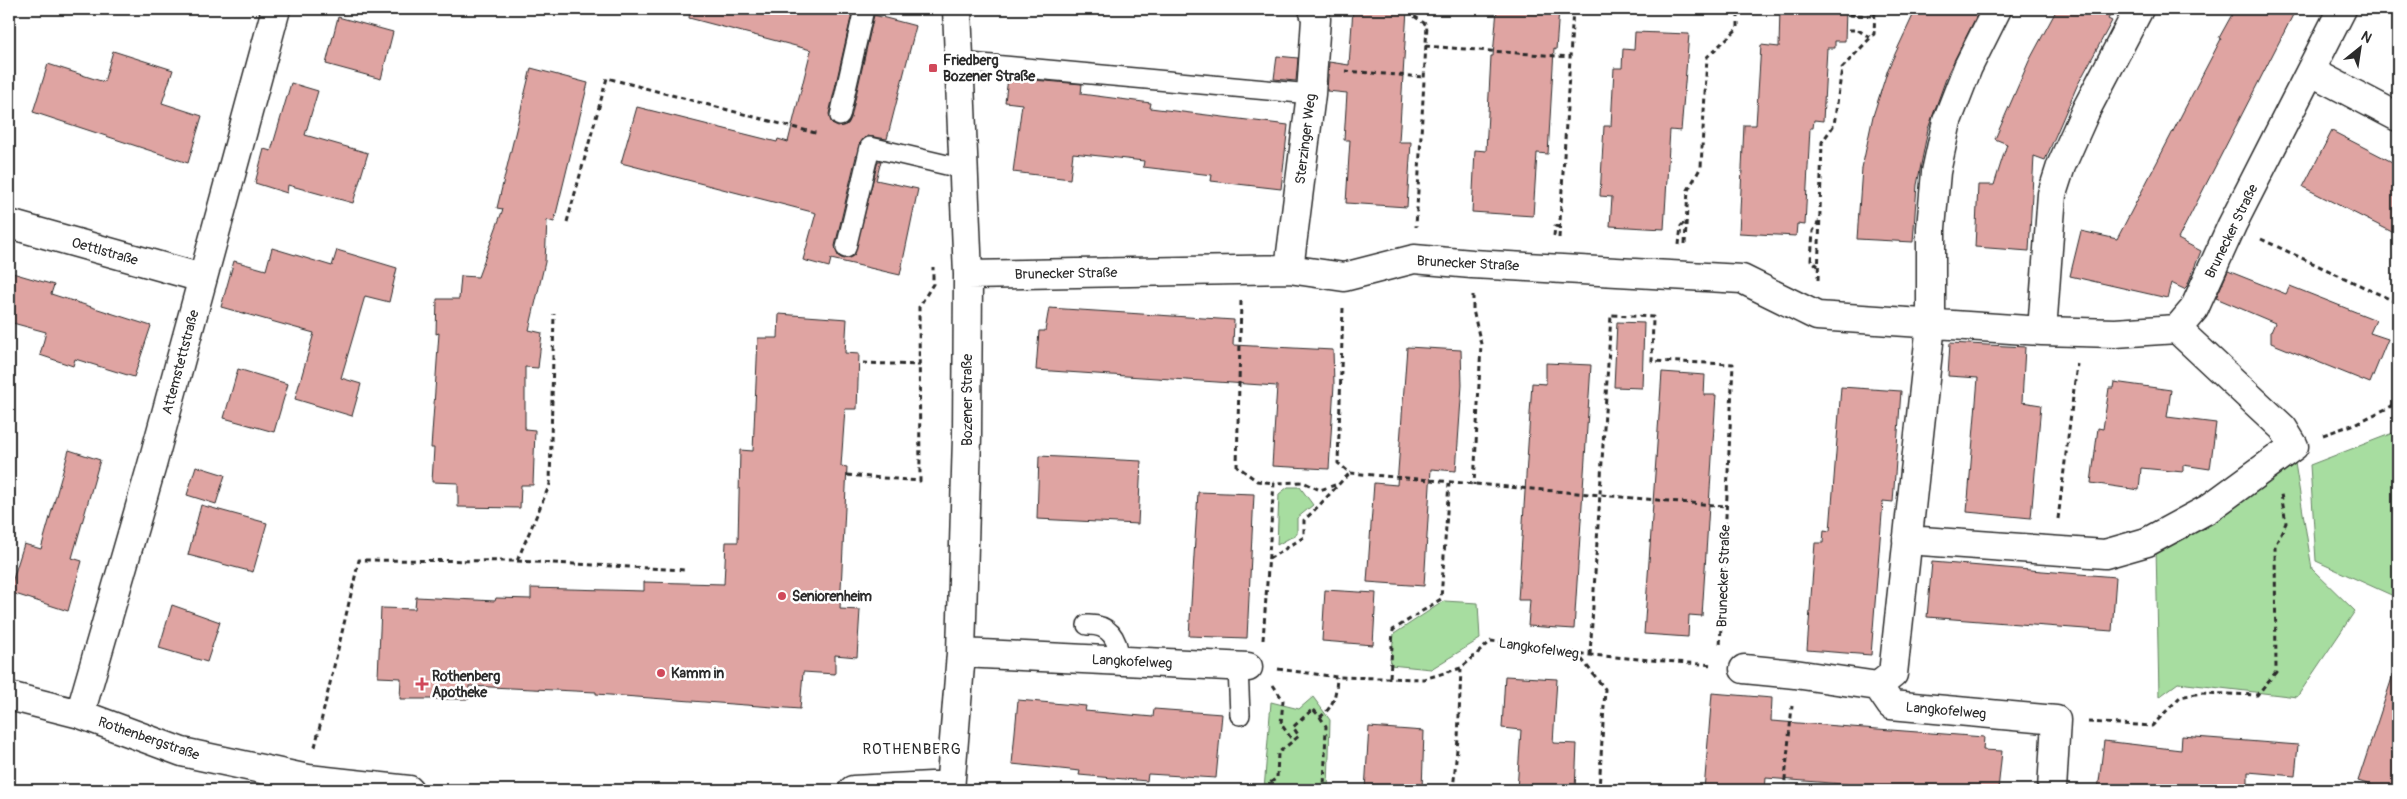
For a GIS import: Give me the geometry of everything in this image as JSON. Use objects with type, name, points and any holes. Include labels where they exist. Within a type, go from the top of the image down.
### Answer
[{"type":"street","name":"Attemstettstraße","points":[[80,714],[152,464],[276,9]]},
{"type":"street","name":"Bozener Straße","points":[[950,788],[961,653],[967,436],[968,274],[957,9]]},
{"type":"street","name":"Sterzinger Weg","points":[[1289,269],[1312,82],[1316,20],[1313,9]]},
{"type":"street","points":[[1732,667],[1878,686],[1893,674],[1931,324],[1931,228],[1938,164],[1947,121],[1968,67],[1997,9]]},
{"type":"street","points":[[2042,331],[2052,194],[2061,166],[2086,110],[2139,9]]},
{"type":"street","name":"Brunecker Straße","points":[[968,274],[1289,269],[1344,277],[1414,259],[1742,279],[1817,316],[2042,331],[2115,333],[2176,329],[2194,309],[2232,225],[2312,72],[2342,9]]},
{"type":"street","points":[[2312,72],[2398,117]]},
{"type":"street","name":"Oettlstraße","points":[[9,224],[202,278]]},
{"type":"street","points":[[1907,540],[2054,552],[2105,554],[2147,542],[2208,509],[2285,452],[2283,428],[2176,329]]},
{"type":"street","name":"Langkofelweg","points":[[961,653],[1249,667]]},
{"type":"street","name":"Langkofelweg","points":[[1878,686],[1891,705],[2056,720]]},
{"type":"street","name":"Rothenbergstraße","points":[[9,696],[80,714],[182,752],[308,779],[409,790]]},
{"type":"street","points":[[2052,790],[2056,720]]},
{"type":"street","points":[[853,790],[950,788]]},
{"type":"lane","points":[[840,116],[864,9]]},
{"type":"lane","points":[[959,62],[1312,82]]},
{"type":"lane","points":[[846,248],[870,147],[964,170]]},
{"type":"lane","points":[[1087,625],[1096,625],[1107,629],[1116,638],[1120,661]]},
{"type":"lane","points":[[1240,715],[1249,667]]},
{"type":"path","points":[[1411,9],[1411,14],[1426,25],[1416,235]]},
{"type":"path","points":[[1558,241],[1573,9]]},
{"type":"path","points":[[1685,252],[1688,190],[1701,167],[1708,57],[1738,28],[1738,9]]},
{"type":"path","points":[[1819,260],[1822,142],[1834,125],[1842,68],[1874,34],[1875,9]]},
{"type":"path","points":[[1849,15],[1874,16]]},
{"type":"path","points":[[1849,30],[1858,30],[1871,38]]},
{"type":"path","points":[[1425,46],[1570,57]]},
{"type":"path","points":[[1312,82],[1424,77]]},
{"type":"path","points":[[567,222],[607,78],[823,135]]},
{"type":"path","points":[[1819,266],[1811,260],[1813,232],[1820,220]]},
{"type":"path","points":[[1679,252],[1681,226],[1686,221]]},
{"type":"path","points":[[2232,225],[2398,303]]},
{"type":"path","points":[[847,476],[920,481],[918,307],[933,284],[934,264]]},
{"type":"path","points":[[1472,264],[1473,310],[1481,344],[1474,485]]},
{"type":"path","points":[[1242,270],[1237,466],[1257,481],[1274,483],[1303,482],[1320,490],[1338,484]]},
{"type":"path","points":[[1344,277],[1338,463],[1350,473],[1600,497],[1725,506]]},
{"type":"path","points":[[517,561],[550,484],[554,314]]},
{"type":"path","name":"Brunecker Straße","points":[[1590,654],[1611,315],[1653,317],[1652,360],[1733,364],[1725,506],[1732,667]]},
{"type":"path","points":[[2054,552],[2081,332]]},
{"type":"path","points":[[863,363],[920,365]]},
{"type":"path","points":[[2056,720],[2152,726],[2180,696],[2201,693],[2257,695],[2276,672],[2275,545],[2286,524],[2285,452],[2355,424],[2398,403]]},
{"type":"path","points":[[1269,559],[1304,537],[1304,520],[1327,499],[1338,484],[1350,473]]},
{"type":"path","points":[[1249,667],[1269,559],[1274,483]]},
{"type":"path","points":[[1390,677],[1394,630],[1441,598],[1449,483]]},
{"type":"path","points":[[308,779],[359,560],[517,561],[686,570]]},
{"type":"path","name":"Langkofelweg","points":[[1249,667],[1337,677],[1424,679],[1461,668],[1491,641],[1590,654],[1732,667]]},
{"type":"path","points":[[1576,652],[1606,689],[1600,790]]},
{"type":"path","points":[[1453,790],[1458,739],[1461,668]]},
{"type":"path","points":[[1784,790],[1795,674]]},
{"type":"path","points":[[1320,717],[1335,700],[1337,677]]},
{"type":"path","points":[[1283,700],[1281,724],[1293,741]]},
{"type":"path","points":[[1245,790],[1264,787],[1277,778],[1278,753],[1299,736],[1292,727],[1313,709],[1326,726],[1324,790]]},
{"type":"green space","points":[[2398,431],[2398,598],[2316,561],[2310,465]]},
{"type":"green space","points":[[2295,463],[2312,569],[2355,611],[2297,697],[2178,683],[2159,697],[2156,546]]},
{"type":"green space","points":[[1288,487],[1300,487],[1313,505],[1297,518],[1297,534],[1277,545],[1279,494]]},
{"type":"green space","points":[[1444,601],[1478,603],[1480,639],[1431,669],[1390,665],[1394,634]]},
{"type":"green space","points":[[1313,697],[1330,720],[1328,790],[1264,790],[1271,702],[1299,709]]},
{"type":"building","points":[[690,9],[853,9],[829,114],[832,124],[838,127],[848,124],[851,118],[874,15],[916,26],[887,139],[867,136],[859,144],[835,246],[838,256],[843,259],[854,255],[878,161],[881,161],[876,180],[918,189],[900,275],[831,259],[829,267],[803,260],[816,213],[621,163],[637,107],[777,142],[778,139],[788,142],[811,50],[689,18]]},
{"type":"building","points":[[1353,9],[1407,9],[1399,142],[1411,142],[1407,207],[1346,203],[1350,140],[1344,140],[1347,93],[1327,91],[1329,62],[1349,65]]},
{"type":"building","points":[[1497,9],[1559,9],[1556,50],[1554,49],[1548,154],[1537,153],[1533,216],[1472,212],[1475,150],[1486,151],[1491,56],[1493,56]]},
{"type":"building","points":[[1780,9],[1846,9],[1845,41],[1835,41],[1835,48],[1827,48],[1823,121],[1814,120],[1813,128],[1810,128],[1805,225],[1797,224],[1796,236],[1739,233],[1744,125],[1756,125],[1761,45],[1779,47]]},
{"type":"building","points":[[1916,9],[1980,9],[1948,73],[1928,129],[1917,185],[1913,242],[1857,239],[1862,168],[1873,116],[1888,69]]},
{"type":"building","points":[[2057,9],[2114,9],[2108,19],[2112,21],[2077,86],[2045,160],[2034,156],[2029,251],[1975,247],[1978,185],[1994,185],[2007,144],[1995,139],[2029,61]]},
{"type":"building","points":[[2235,9],[2296,9],[2178,239],[2201,251],[2187,286],[2184,289],[2171,283],[2167,298],[2070,276],[2081,231],[2117,239]]},
{"type":"building","points":[[338,17],[393,32],[381,79],[326,64]]},
{"type":"building","points":[[1635,32],[1689,34],[1681,131],[1670,130],[1664,229],[1610,226],[1612,197],[1600,196],[1604,126],[1611,126],[1614,68],[1622,68],[1623,49],[1634,50]]},
{"type":"building","points":[[113,51],[173,70],[162,103],[202,116],[188,163],[33,112],[48,64],[104,82]]},
{"type":"building","points":[[1277,56],[1298,58],[1296,81],[1274,79]]},
{"type":"building","points":[[531,68],[588,83],[554,222],[547,220],[545,262],[529,330],[542,333],[538,368],[525,367],[525,429],[535,430],[533,485],[521,485],[520,508],[458,507],[458,483],[432,482],[434,448],[431,448],[439,333],[436,334],[437,299],[459,299],[461,276],[478,277],[503,209],[497,208]]},
{"type":"building","points":[[1008,78],[1082,84],[1081,94],[1151,103],[1150,108],[1288,125],[1281,189],[1211,181],[1212,175],[1143,167],[1144,161],[1073,153],[1070,179],[1013,172],[1022,104],[1005,102]]},
{"type":"building","points":[[291,83],[318,91],[305,135],[368,153],[353,203],[288,185],[287,193],[255,183],[264,149],[271,151]]},
{"type":"building","points":[[2332,131],[2398,165],[2398,235],[2303,187]]},
{"type":"building","points":[[272,248],[332,266],[337,250],[397,268],[389,302],[365,296],[341,378],[361,384],[352,416],[295,399],[314,333],[221,307],[234,261],[266,270]]},
{"type":"building","points":[[2228,271],[2286,294],[2290,286],[2376,320],[2370,333],[2388,339],[2370,383],[2271,343],[2271,332],[2275,323],[2216,298]]},
{"type":"building","points":[[9,272],[54,285],[51,294],[151,326],[134,377],[75,359],[73,366],[40,355],[46,332],[9,322]]},
{"type":"building","points":[[1049,308],[1234,320],[1233,345],[1333,350],[1334,384],[1329,469],[1272,466],[1277,386],[1036,370],[1039,331],[1045,331]]},
{"type":"building","points":[[779,314],[847,319],[845,353],[859,354],[857,409],[845,409],[841,466],[847,467],[840,609],[860,610],[857,657],[835,655],[835,674],[803,672],[800,709],[596,694],[596,692],[469,686],[469,699],[400,699],[401,678],[378,677],[381,608],[415,609],[416,597],[495,601],[496,598],[531,599],[531,588],[644,591],[644,582],[724,584],[726,542],[738,542],[740,450],[753,451],[758,338],[778,338]]},
{"type":"building","points":[[1617,322],[1644,323],[1642,388],[1614,387]]},
{"type":"building","points":[[1950,343],[2025,347],[2022,402],[2041,405],[2031,518],[1967,512],[1978,378],[1948,376]]},
{"type":"building","points":[[1407,347],[1461,350],[1462,385],[1456,471],[1431,469],[1424,586],[1367,582],[1374,483],[1397,485]]},
{"type":"building","points":[[1546,363],[1591,365],[1574,629],[1528,626],[1530,600],[1518,600],[1532,383],[1546,384]]},
{"type":"building","points":[[238,369],[288,384],[274,432],[224,418]]},
{"type":"building","points":[[1662,372],[1705,375],[1704,395],[1716,395],[1702,616],[1689,615],[1688,637],[1644,634]]},
{"type":"building","points":[[2114,382],[2171,390],[2167,417],[2216,423],[2210,469],[2183,465],[2183,472],[2141,468],[2139,490],[2091,483],[2098,428],[2103,429],[2109,388],[2113,388]]},
{"type":"building","points":[[1841,387],[1901,391],[1893,502],[1883,501],[1871,655],[1807,650],[1815,543],[1823,543],[1824,530],[1830,531]]},
{"type":"building","points":[[69,450],[100,460],[72,558],[82,561],[68,611],[9,592],[24,544],[41,549]]},
{"type":"building","points":[[1039,456],[1141,461],[1138,524],[1037,519]]},
{"type":"building","points":[[196,466],[225,475],[216,504],[187,495]]},
{"type":"building","points":[[1198,492],[1254,494],[1247,638],[1189,636]]},
{"type":"building","points":[[201,505],[267,523],[253,572],[188,555]]},
{"type":"building","points":[[1932,562],[2116,577],[2112,631],[1927,617]]},
{"type":"building","points":[[1325,590],[1376,593],[1373,645],[1322,641]]},
{"type":"building","points":[[172,605],[220,622],[207,662],[159,648]]},
{"type":"building","points":[[2393,675],[2398,676],[2398,790],[2386,790],[2358,781]]},
{"type":"building","points":[[1505,676],[1557,679],[1553,743],[1577,744],[1575,790],[1517,790],[1521,730],[1502,728]]},
{"type":"building","points":[[1712,693],[1772,698],[1771,721],[1984,737],[1983,750],[2002,751],[1998,790],[1920,790],[1766,778],[1765,790],[1704,790]]},
{"type":"building","points":[[1018,700],[1086,706],[1085,711],[1153,717],[1154,709],[1222,714],[1216,778],[1148,774],[1147,781],[1079,775],[1080,771],[1012,764]]},
{"type":"building","points":[[1369,727],[1424,731],[1422,790],[1365,790]]},
{"type":"building","points":[[2182,736],[2298,745],[2295,776],[2248,772],[2248,788],[2242,788],[2242,790],[2098,790],[2104,741],[2181,750]]},
{"type":"place","name":"Friedberg Bozener Straße","points":[[933,68]]},
{"type":"place","name":"Seniorenheim","points":[[782,596]]},
{"type":"place","name":"Kamm in","points":[[661,673]]},
{"type":"place","name":"Rothenberg Apotheke","points":[[422,684]]},
{"type":"district","name":"ROTHENBERG","points":[[912,749]]}]
